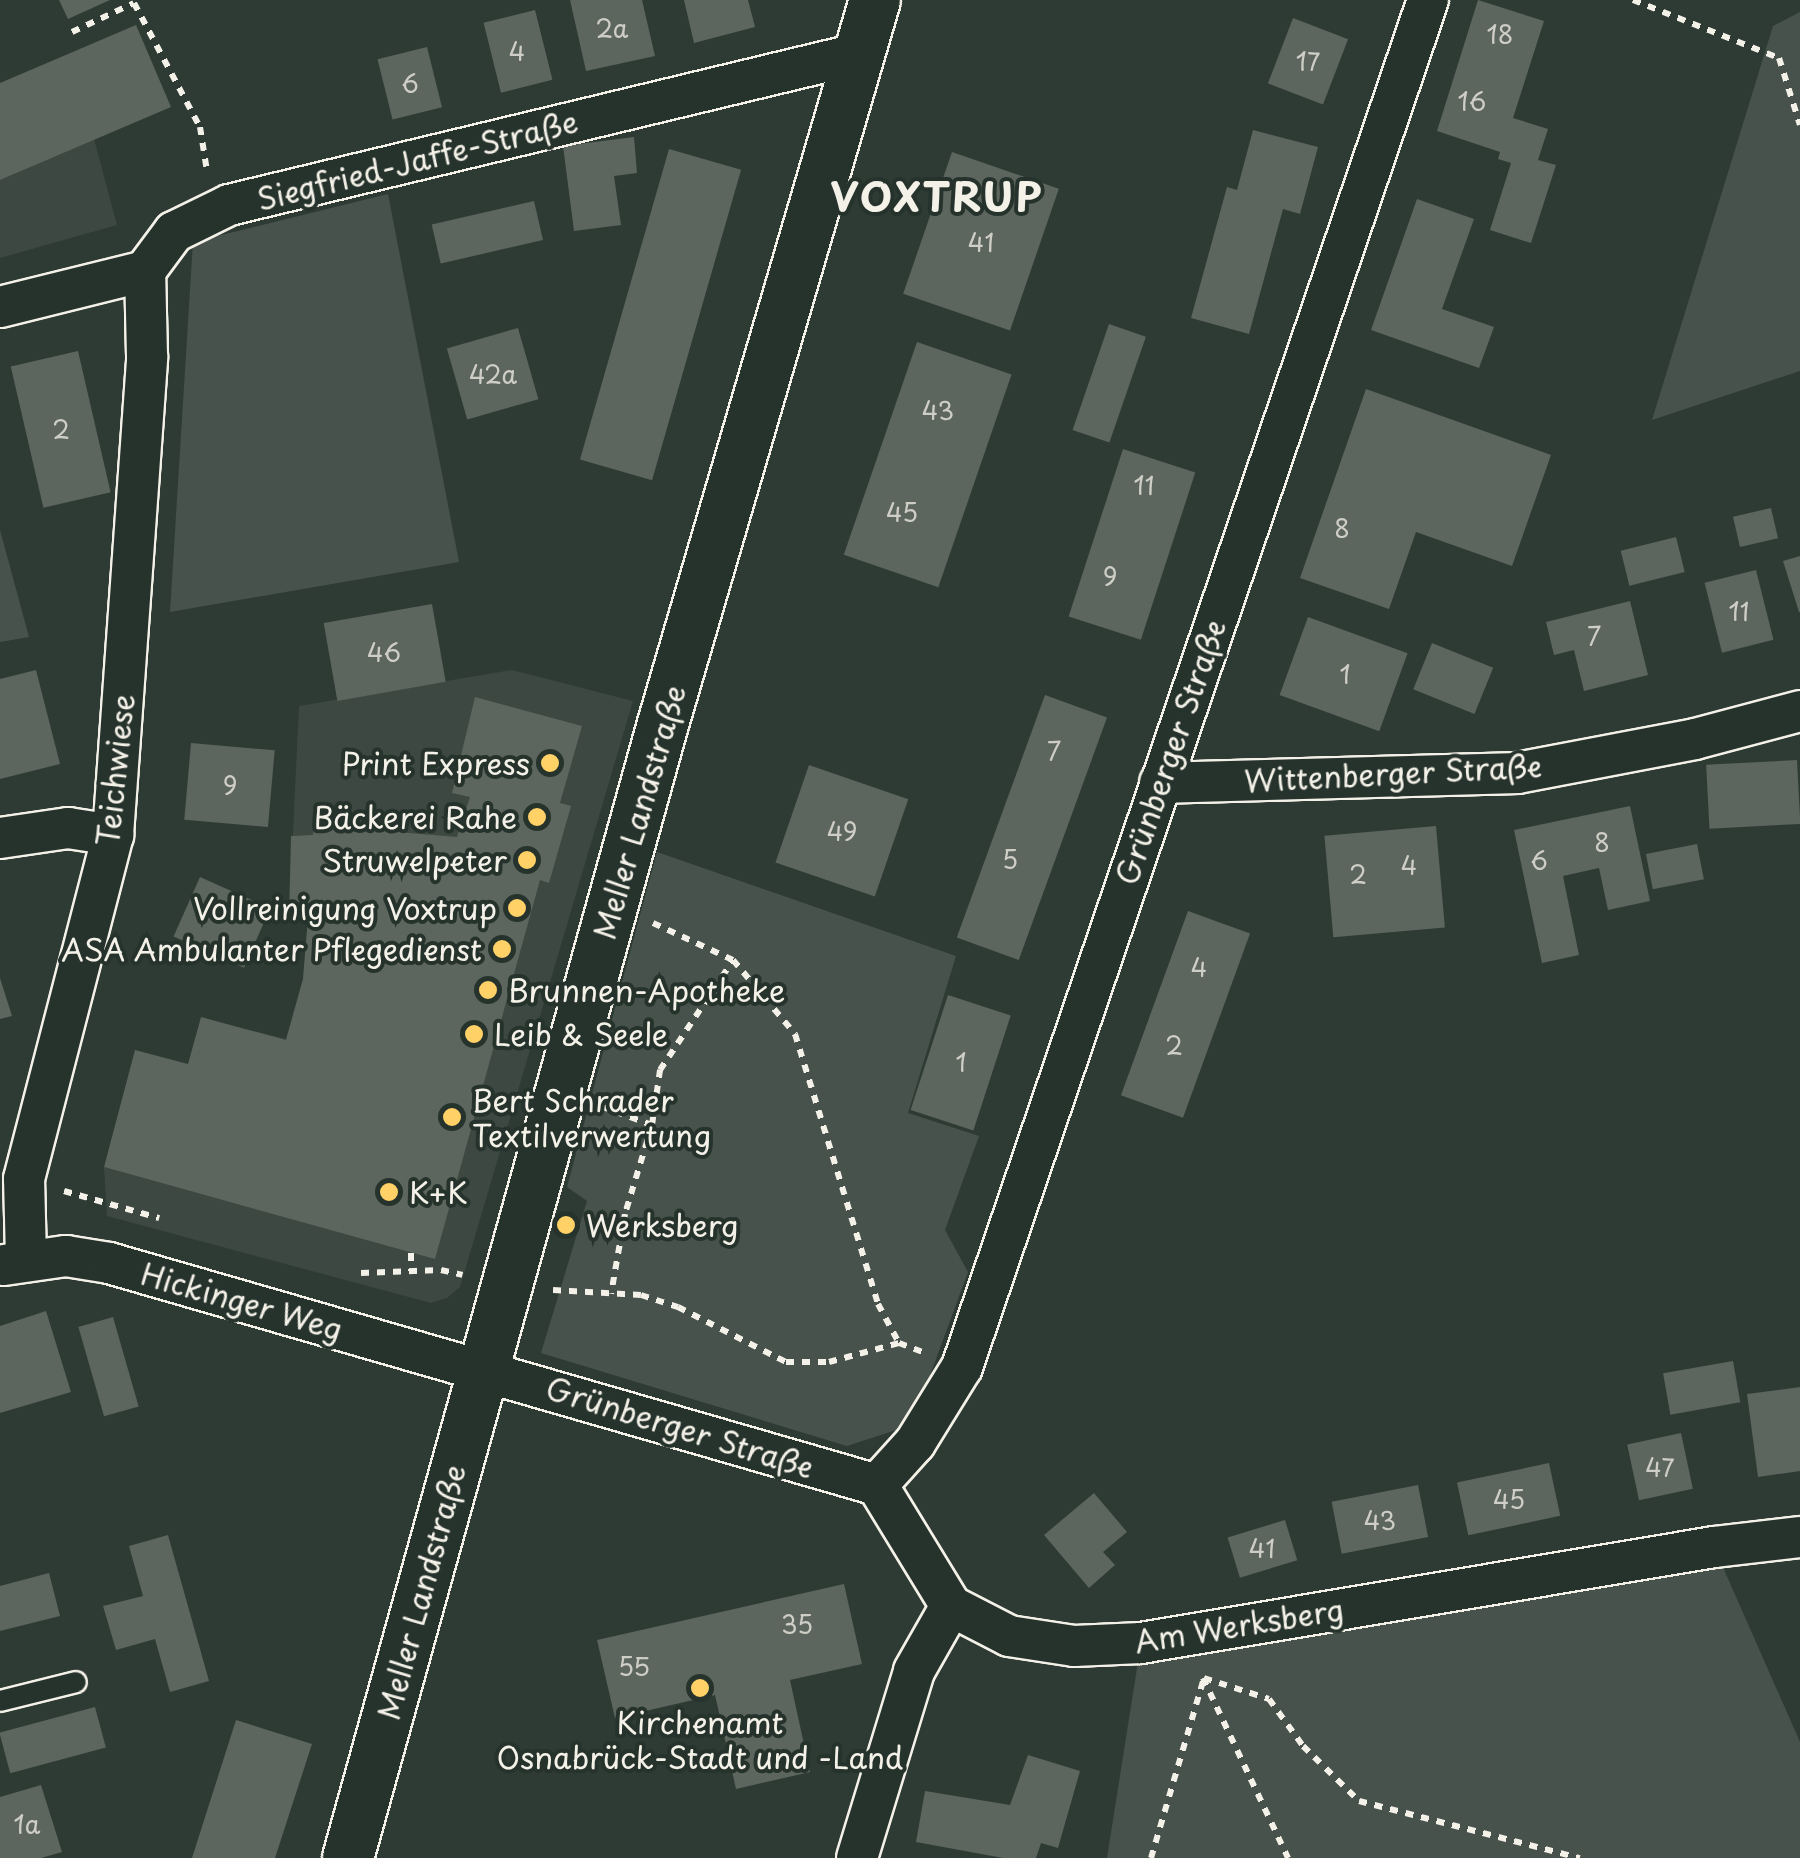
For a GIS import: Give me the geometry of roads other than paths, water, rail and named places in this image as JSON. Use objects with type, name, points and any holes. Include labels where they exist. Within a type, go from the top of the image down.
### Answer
[{"type":"street","name":"Meller Landstraße","points":[[348,1858],[612,908],[875,0]]},
{"type":"street","name":"Grünberger Straße","points":[[482,1368],[877,1486],[915,1443],[962,1366],[1428,0]]},
{"type":"street","name":"Siegfried-Jaffe-Straße","points":[[145,271],[174,232],[215,212],[857,54]]},
{"type":"street","points":[[0,307],[145,271]]},
{"type":"street","name":"Teichwiese","points":[[13,1262],[24,1179],[113,835],[147,356],[145,271]]},
{"type":"street","name":"Wittenberger Straße","points":[[1160,783],[1518,773],[1696,739],[1800,711]]},
{"type":"street","points":[[0,838],[68,828],[113,835]]},
{"type":"street","name":"Hickinger Weg","points":[[13,1262],[66,1256],[109,1263],[482,1368]]},
{"type":"street","points":[[857,1858],[914,1672],[950,1606],[877,1486]]},
{"type":"street","name":"Am Werksberg","points":[[950,1606],[1009,1636],[1074,1646],[1141,1643],[1714,1547],[1800,1537]]},
{"type":"lane","points":[[0,1701],[76,1682]]},
{"type":"place","name":"Print Express","points":[[550,763]]},
{"type":"place","name":"Bäckerei Rahe","points":[[537,817]]},
{"type":"place","name":"Struwelpeter","points":[[527,860]]},
{"type":"place","name":"Vollreinigung Voxtrup","points":[[517,908]]},
{"type":"place","name":"ASA Ambulanter Pflegedienst","points":[[502,949]]},
{"type":"place","name":"Brunnen-Apotheke","points":[[488,990]]},
{"type":"place","name":"Leib & Seele","points":[[474,1034]]},
{"type":"place","name":"Bert Schrader Textilverwertung","points":[[452,1117]]},
{"type":"place","name":"K+K","points":[[389,1192]]},
{"type":"place","name":"Werksberg","points":[[566,1225]]},
{"type":"place","name":"Kirchenamt Osnabrück-Stadt und -Land","points":[[700,1688]]},
{"type":"district","name":"VOXTRUP","points":[[937,196]]}]
